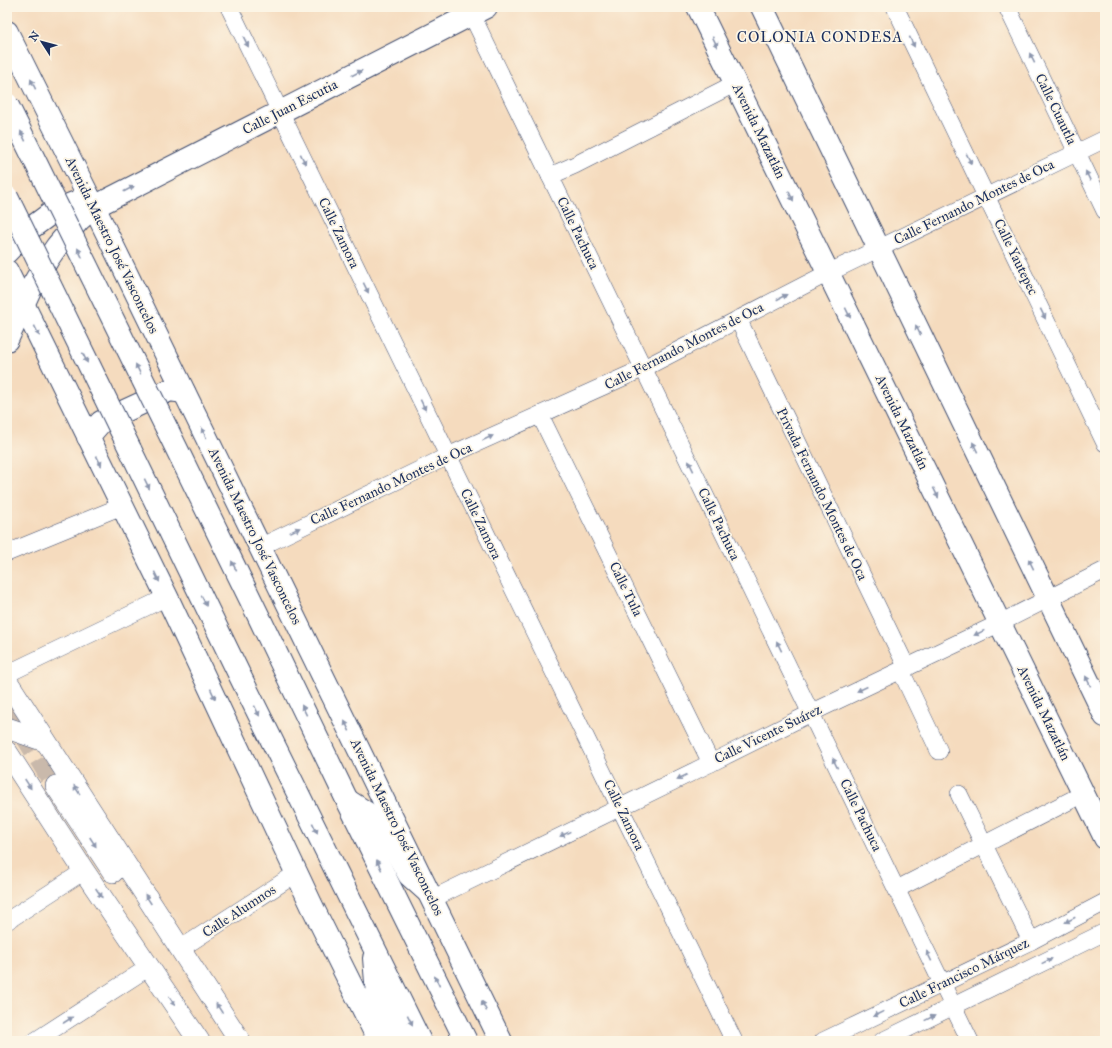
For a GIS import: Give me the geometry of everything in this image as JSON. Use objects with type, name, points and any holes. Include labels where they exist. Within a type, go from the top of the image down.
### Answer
[{"type":"main road","name":"Avenida Mazatlán","points":[[698,7],[727,88],[828,273],[1105,838]]},
{"type":"main road","points":[[762,7],[1105,716]]},
{"type":"main road","name":"Calle Juan Escutia","points":[[91,202],[280,112],[476,9]]},
{"type":"main road","name":"Avenida Maestro José Vasconcelos","points":[[7,32],[501,1041]]},
{"type":"main road","points":[[7,104],[466,1041]]},
{"type":"main road","points":[[7,197],[236,669],[420,1041]]},
{"type":"main road","points":[[7,252],[27,231],[54,211],[91,202]]},
{"type":"main road","points":[[7,340],[33,283],[57,246],[79,220],[91,202]]},
{"type":"main road","points":[[7,271],[167,597],[297,873],[379,1041]]},
{"type":"main road","points":[[88,437],[101,422],[170,390],[184,392]]},
{"type":"main road","points":[[347,800],[379,821],[409,875],[430,896]]},
{"type":"main road","points":[[373,945],[377,994],[399,1041]]},
{"type":"street","name":"Calle Zamora","points":[[228,7],[734,1041]]},
{"type":"street","name":"Calle Yautepec","points":[[895,7],[1105,443]]},
{"type":"street","name":"Calle Cuautla","points":[[1008,7],[1105,211]]},
{"type":"street","name":"Calle Pachuca","points":[[476,9],[550,176],[970,1041]]},
{"type":"street","points":[[550,176],[575,165],[727,88]]},
{"type":"street","name":"Calle Fernando Montes de Oca","points":[[260,547],[448,456],[644,368],[828,273],[1105,139]]},
{"type":"street","name":"Privada Fernando Montes de Oca","points":[[738,320],[904,669],[939,751]]},
{"type":"street","name":"Calle Tula","points":[[540,415],[711,763]]},
{"type":"street","points":[[7,553],[122,506]]},
{"type":"street","name":"Calle Vicente Suárez","points":[[430,896],[620,807],[811,713],[1000,623],[1105,570]]},
{"type":"street","points":[[7,674],[167,597]]},
{"type":"street","points":[[7,681],[240,1041]]},
{"type":"street","points":[[7,728],[45,741]]},
{"type":"street","points":[[7,752],[84,871],[199,1041]]},
{"type":"street","points":[[56,786],[224,1041]]},
{"type":"street","points":[[959,794],[1031,941]]},
{"type":"street","points":[[897,889],[1083,794]]},
{"type":"street","points":[[7,921],[84,871]]},
{"type":"street","name":"Calle Alumnos","points":[[180,949],[297,873]]},
{"type":"street","name":"Calle Francisco Márquez","points":[[822,1041],[846,1036],[942,984],[1031,941],[1105,902]]},
{"type":"street","name":"Calle Francisco Márquez","points":[[882,1041],[1105,932]]},
{"type":"street","points":[[36,1041],[149,966]]},
{"type":"tunnel","points":[[7,706],[56,786]]},
{"type":"district","name":"COLONIA CONDESA","points":[[820,37]]}]
